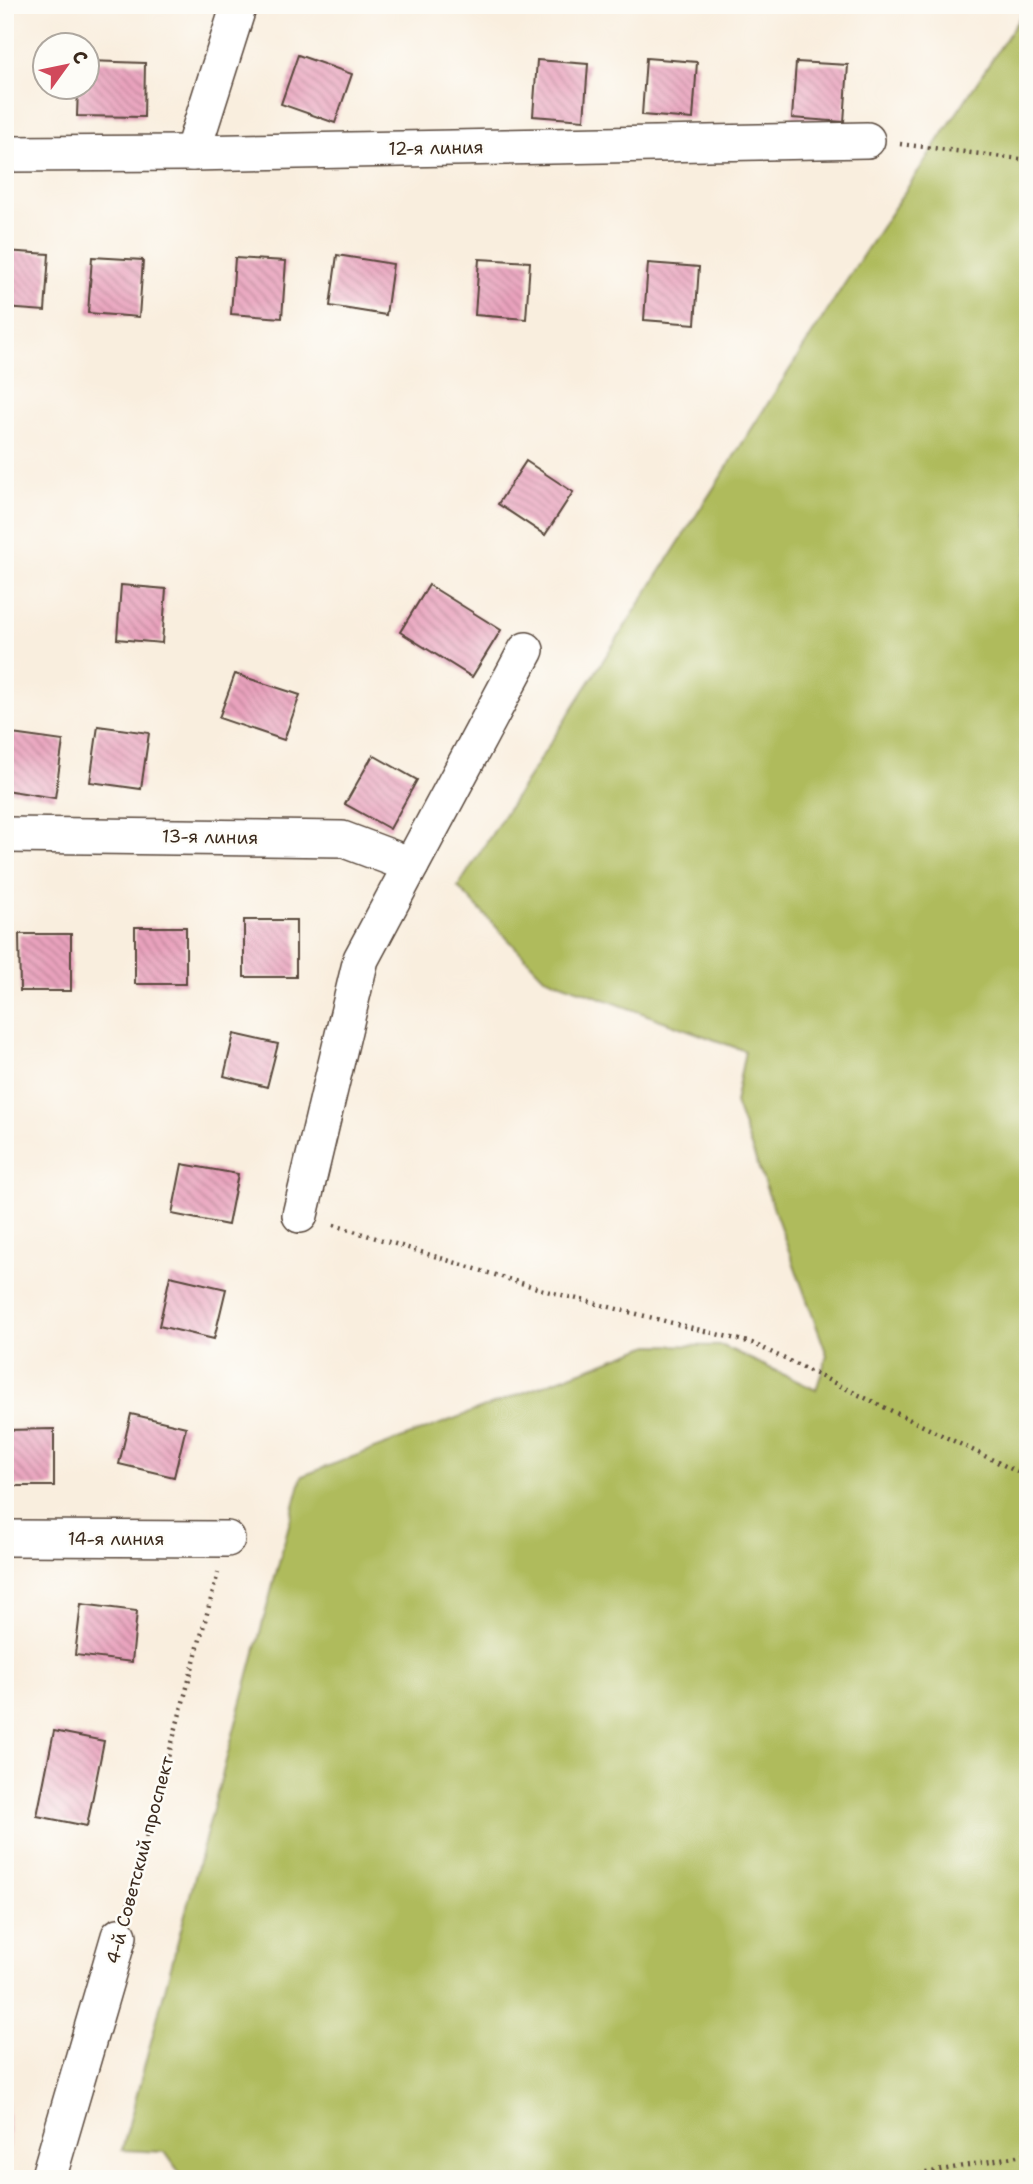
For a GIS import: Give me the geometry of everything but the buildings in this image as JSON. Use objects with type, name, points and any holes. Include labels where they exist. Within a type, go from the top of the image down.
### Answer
[{"type":"street","points":[[192,153],[239,5]]},
{"type":"street","name":"12-я линия","points":[[5,154],[867,140]]},
{"type":"street","points":[[300,1215],[361,959],[526,650]]},
{"type":"street","name":"13-я линия","points":[[5,835],[342,839],[411,865]]},
{"type":"street","name":"14-я линия","points":[[5,1538],[227,1539]]},
{"type":"street","name":"4-й Советский проспект","points":[[47,2179],[119,1936]]},
{"type":"path","points":[[867,140],[1028,160]]},
{"type":"path","points":[[300,1215],[550,1292],[752,1343],[1028,1477]]},
{"type":"path","name":"4-й Советский проспект","points":[[119,1936],[227,1539]]},
{"type":"path","points":[[863,2179],[915,2175],[1028,2154]]},
{"type":"green space","points":[[1028,5],[1028,2179],[184,2179],[165,2152],[122,2150],[302,1476],[650,1345],[723,1346],[816,1390],[827,1355],[735,1103],[745,1051],[544,977],[458,887],[863,255]]}]
